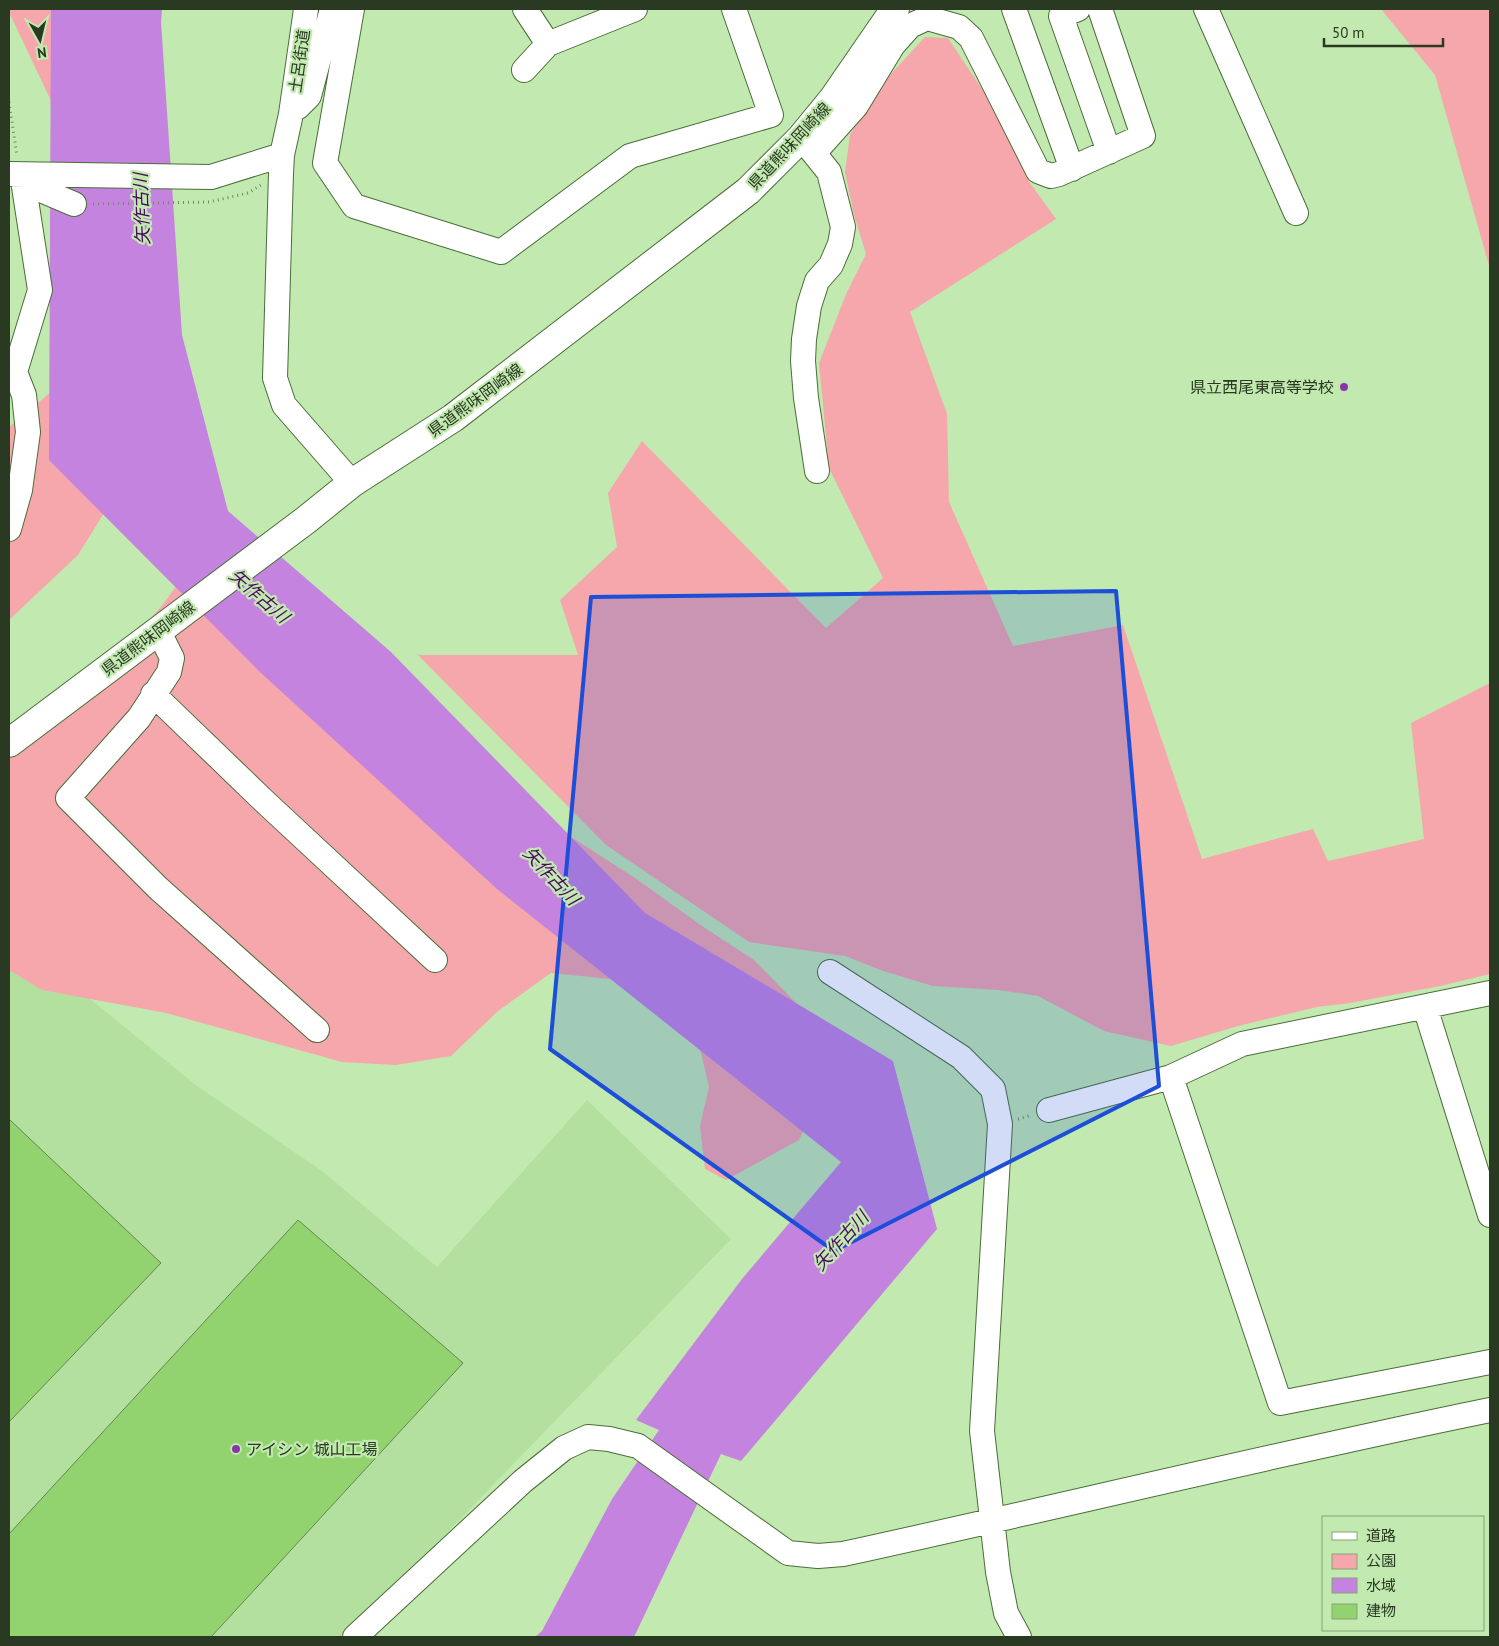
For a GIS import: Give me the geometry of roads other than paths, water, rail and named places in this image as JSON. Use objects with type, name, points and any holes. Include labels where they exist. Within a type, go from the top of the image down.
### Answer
[{"type":"main road","name":"県道熊味岡崎線","points":[[9,743],[306,520],[352,483],[461,412],[808,146],[833,99],[895,9]]},
{"type":"street","name":"土呂街道","points":[[306,9],[292,114],[282,164],[276,309],[276,378],[284,405],[352,483]]},
{"type":"street","points":[[292,114],[309,96],[332,9]]},
{"type":"street","points":[[352,9],[324,163],[354,206],[501,252],[630,156],[771,115],[734,9]]},
{"type":"street","points":[[525,9],[548,44]]},
{"type":"street","points":[[524,70],[548,44],[635,9]]},
{"type":"street","points":[[1014,9],[1072,169]]},
{"type":"street","points":[[818,471],[806,398],[803,361],[804,339],[817,281],[831,265],[840,244],[843,227],[830,172],[808,146],[856,106],[893,45],[910,26],[927,18],[959,27],[971,38],[1038,171],[1051,176],[1059,174],[1109,152],[1143,136],[1100,9]]},
{"type":"street","points":[[1206,9],[1296,213]]},
{"type":"street","points":[[1064,11],[1109,152]]},
{"type":"street","points":[[18,178],[211,177],[282,164]]},
{"type":"street","points":[[18,178],[74,204]]},
{"type":"street","points":[[9,529],[20,490],[28,432],[24,396],[15,372],[40,290],[18,178]]},
{"type":"street","points":[[158,630],[172,658],[169,672],[139,718],[68,798],[158,888],[316,1030]]},
{"type":"street","points":[[153,694],[264,801],[435,960]]},
{"type":"street","points":[[830,972],[961,1057],[993,1089],[1000,1124],[982,1431],[998,1572],[1006,1614],[1019,1637]]},
{"type":"street","points":[[1049,1110],[1172,1077],[1242,1044],[1490,993]]},
{"type":"street","points":[[1425,1007],[1490,1216]]},
{"type":"street","points":[[1172,1077],[1280,1403],[1490,1362]]},
{"type":"street","points":[[355,1637],[523,1481],[564,1448],[588,1438],[609,1438],[638,1446],[788,1553],[818,1556],[843,1554],[1375,1434],[1490,1410]]},
{"type":"water","name":"矢作古川","points":[[51,9],[162,9],[161,22],[182,335],[228,511],[391,652],[645,913],[893,1061],[937,1229],[741,1461],[721,1454],[634,1637],[535,1637],[542,1631],[612,1499],[659,1430],[636,1420],[742,1279],[841,1162],[497,889],[260,672],[49,460]]},
{"type":"place","name":"県立西尾東高等学校","points":[[1344,387]]},
{"type":"place","name":"アイシン 城山工場","points":[[236,1449]]}]
